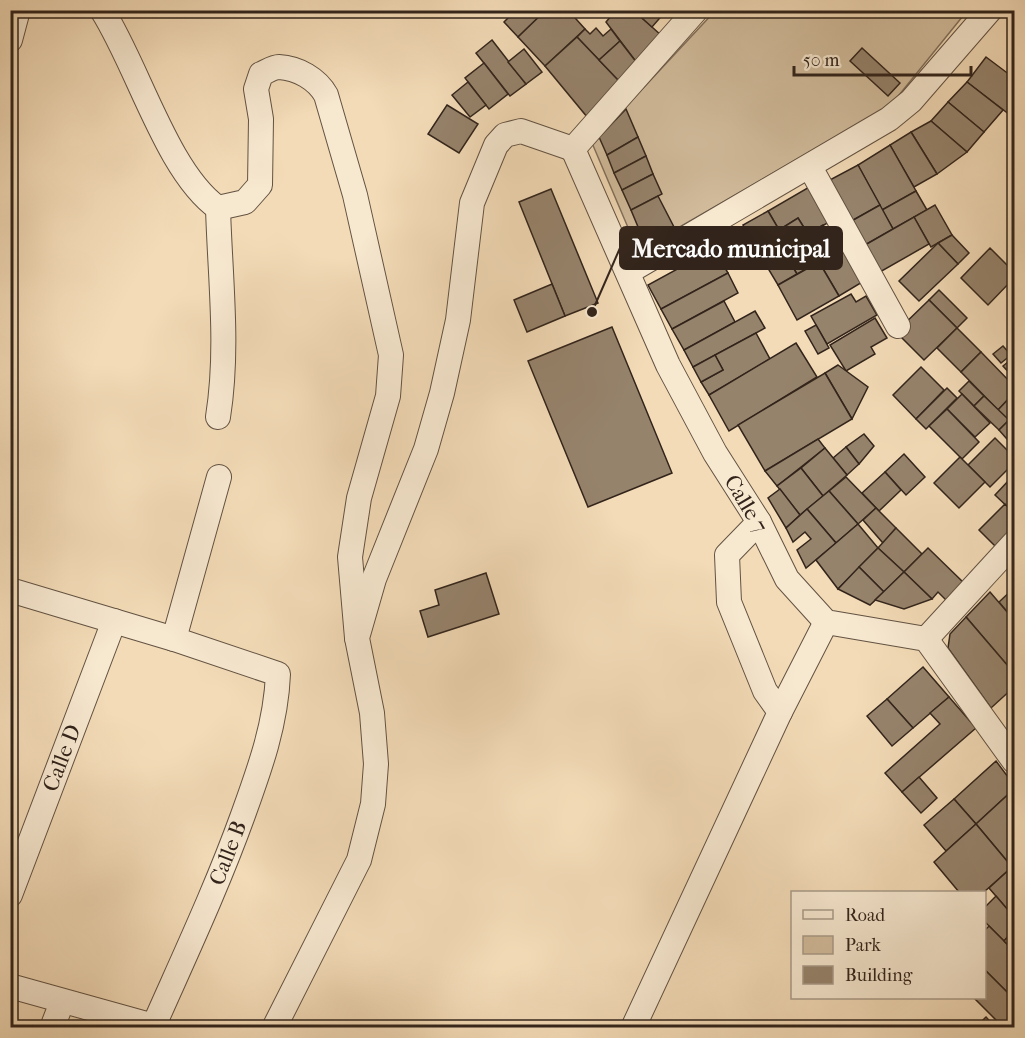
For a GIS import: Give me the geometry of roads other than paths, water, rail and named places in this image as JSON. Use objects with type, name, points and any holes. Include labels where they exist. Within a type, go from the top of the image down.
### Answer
[{"type":"street","points":[[10,40],[18,10]]},
{"type":"street","points":[[102,10],[178,161],[202,197],[218,208],[245,202],[260,185],[261,119],[256,89],[261,74],[277,67],[304,74],[318,82],[337,129],[355,195],[391,355],[388,396],[359,498],[350,557],[357,638],[372,713],[376,764],[373,804],[360,860],[274,1028]]},
{"type":"street","points":[[357,638],[374,579],[426,449],[439,404],[458,320],[472,203],[496,146],[505,135],[521,131],[573,149],[696,10]]},
{"type":"street","points":[[628,272],[810,167],[901,111],[990,10]]},
{"type":"street","name":"Calle 7","points":[[573,149],[668,365],[715,453],[759,522],[787,579],[826,622]]},
{"type":"street","points":[[810,167],[898,326]]},
{"type":"street","points":[[218,208],[225,341],[224,382],[218,417]]},
{"type":"street","points":[[10,590],[174,639],[219,477]]},
{"type":"street","points":[[759,522],[727,555],[727,589],[729,602],[765,691],[780,712]]},
{"type":"street","points":[[926,639],[1014,543]]},
{"type":"street","name":"Calle D","points":[[10,895],[114,621]]},
{"type":"street","points":[[633,1028],[780,712],[826,622],[926,639],[1014,761]]},
{"type":"street","name":"Calle B","points":[[158,1026],[223,871],[266,753],[276,706],[278,674],[174,639]]},
{"type":"street","points":[[10,986],[62,1002],[158,1026]]},
{"type":"street","points":[[52,1028],[62,1002]]},
{"type":"place","name":"Mercado municipal","points":[[592,312]]}]
